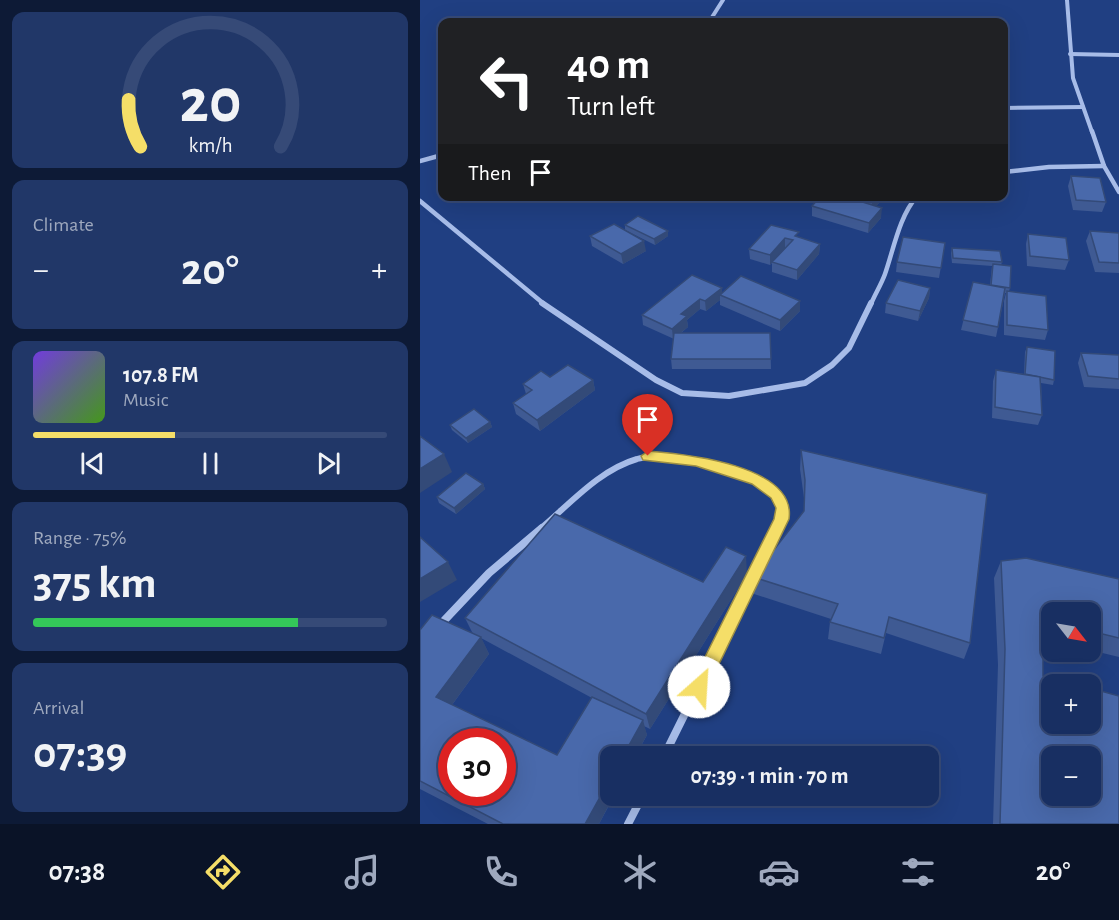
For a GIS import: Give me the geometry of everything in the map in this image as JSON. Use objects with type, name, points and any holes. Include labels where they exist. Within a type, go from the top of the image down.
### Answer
[{"type":"street","points":[[712,18],[723,0]]},
{"type":"street","points":[[1067,0],[1073,78],[1104,166],[1119,192]]},
{"type":"street","points":[[1070,54],[1119,55]]},
{"type":"street","points":[[1008,108],[1083,107]]},
{"type":"street","points":[[420,161],[438,156]]},
{"type":"street","points":[[1008,172],[1048,167],[1104,166]]},
{"type":"street","points":[[420,201],[520,286],[567,321],[656,380],[682,393],[729,396],[805,382],[832,365],[849,348],[884,278],[897,235],[913,201]]},
{"type":"street","points":[[432,635],[488,574],[602,477],[629,463],[648,456],[668,456],[697,460],[757,480],[776,494],[783,507],[781,519],[669,746]]},
{"type":"street","points":[[628,824],[638,806]]},
{"type":"building","points":[[1071,176],[1100,178],[1106,202],[1076,200]]},
{"type":"building","points":[[816,201],[859,201],[882,208],[869,223],[812,206]]},
{"type":"building","points":[[638,216],[668,231],[654,239],[625,225]]},
{"type":"building","points":[[614,224],[644,241],[621,254],[590,236]]},
{"type":"building","points":[[771,225],[799,232],[795,236],[820,244],[797,270],[772,262],[793,240],[785,238],[770,255],[749,249]]},
{"type":"building","points":[[1090,231],[1119,233],[1119,263],[1099,262]]},
{"type":"building","points":[[1028,234],[1066,238],[1069,260],[1030,256]]},
{"type":"building","points":[[903,237],[945,243],[941,268],[897,262]]},
{"type":"building","points":[[952,248],[1000,251],[1002,262],[953,258]]},
{"type":"building","points":[[993,264],[1011,266],[1010,288],[991,285]]},
{"type":"building","points":[[692,275],[722,288],[705,301],[700,299],[681,314],[687,316],[672,329],[642,315]]},
{"type":"building","points":[[741,276],[800,301],[780,320],[720,295]]},
{"type":"building","points":[[898,280],[930,288],[920,311],[886,303]]},
{"type":"building","points":[[973,282],[1005,288],[998,327],[963,320]]},
{"type":"building","points":[[1007,291],[1046,296],[1048,330],[1007,325]]},
{"type":"building","points":[[674,333],[770,333],[771,359],[671,359]]},
{"type":"building","points":[[1027,347],[1055,351],[1054,380],[1025,374]]},
{"type":"building","points":[[1081,353],[1119,355],[1119,379],[1088,376]]},
{"type":"building","points":[[568,365],[593,380],[537,420],[513,403],[532,390],[523,384],[541,371],[550,377]]},
{"type":"building","points":[[996,370],[1040,377],[1042,415],[995,407]]},
{"type":"building","points":[[474,409],[490,422],[466,438],[450,425]]},
{"type":"building","points":[[420,436],[444,454],[420,469]]},
{"type":"building","points":[[801,450],[987,494],[970,643],[889,617],[884,638],[830,622],[838,604],[753,577],[804,511],[805,480]]},
{"type":"building","points":[[466,473],[483,484],[454,508],[437,497]]},
{"type":"building","points":[[555,514],[703,582],[726,547],[746,556],[646,714],[465,618]]},
{"type":"building","points":[[420,537],[448,562],[420,579]]},
{"type":"building","points":[[1026,558],[1119,579],[1119,638],[1101,634],[1101,602],[1041,602],[1043,674],[1041,674],[1041,734],[1101,734],[1101,691],[1119,696],[1119,824],[1000,824],[1005,649],[1001,561]]},
{"type":"building","points":[[432,615],[481,637],[436,697],[501,728],[438,728],[438,790],[420,781],[420,630]]},
{"type":"building","points":[[592,697],[643,720],[629,746],[600,746],[600,797],[585,824],[503,824],[468,806],[516,806],[516,735],[557,755]]},
{"type":"route","points":[[648,456],[697,460],[757,480],[776,494],[783,507],[781,519],[699,687]]}]
